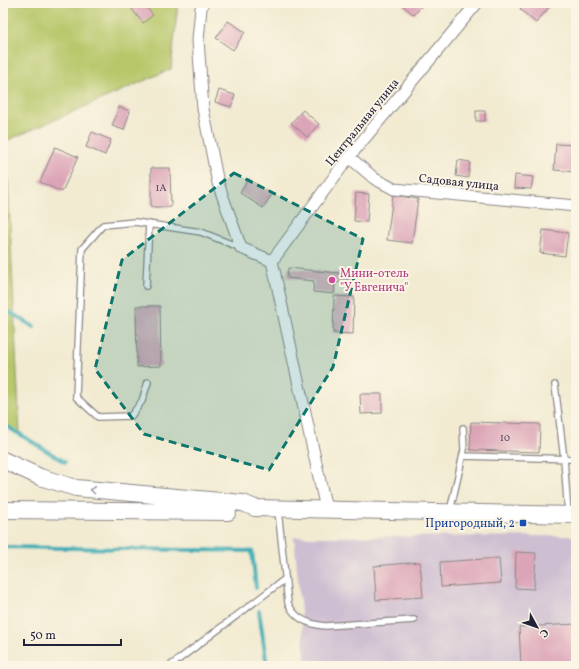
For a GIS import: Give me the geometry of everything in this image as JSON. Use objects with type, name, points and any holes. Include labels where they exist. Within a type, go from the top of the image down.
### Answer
[{"type":"main road","points":[[3,460],[40,477],[76,488],[249,506],[572,515]]},
{"type":"main road","points":[[3,502],[249,506]]},
{"type":"main road","points":[[3,511],[242,512],[249,506]]},
{"type":"street","points":[[203,3],[201,8],[198,40],[203,108],[218,183],[241,248],[272,261],[326,509]]},
{"type":"street","name":"Центральная улица","points":[[272,261],[349,157],[477,3]]},
{"type":"street","name":"Садовая улица","points":[[349,157],[375,179],[394,189],[576,206]]},
{"type":"lane","points":[[148,382],[142,401],[130,416],[98,417],[76,397],[82,249],[103,225],[135,222],[201,232],[241,248]]},
{"type":"lane","points":[[146,286],[149,224]]},
{"type":"lane","points":[[555,385],[572,515]]},
{"type":"lane","points":[[450,511],[464,450],[463,428]]},
{"type":"lane","points":[[463,456],[576,459]]},
{"type":"lane","points":[[278,508],[288,603],[299,618],[312,625],[325,626],[414,620]]},
{"type":"lane","points":[[170,666],[285,579]]},
{"type":"highlighted area","points":[[234,173],[363,239],[333,367],[269,470],[144,434],[95,369],[122,260]]},
{"type":"shaded area","points":[[576,536],[576,666],[306,666],[294,537]]},
{"type":"green space","points":[[3,3],[178,3],[171,69],[6,141],[20,435],[3,424]]},
{"type":"building","points":[[127,3],[143,3],[153,15],[143,23]]},
{"type":"building","points":[[400,3],[424,3],[414,15]]},
{"type":"building","points":[[525,3],[544,3],[549,7],[536,23],[520,9]]},
{"type":"building","points":[[228,21],[245,32],[233,50],[216,38]]},
{"type":"building","points":[[219,90],[235,95],[231,107],[215,102]]},
{"type":"building","points":[[119,107],[130,111],[124,130],[112,126]]},
{"type":"building","points":[[303,110],[319,124],[307,137],[291,123]]},
{"type":"building","points":[[476,111],[485,111],[485,121],[476,121]]},
{"type":"building","points":[[92,132],[111,140],[105,155],[86,147]]},
{"type":"building","points":[[556,144],[576,145],[576,172],[554,170]]},
{"type":"building","points":[[55,147],[78,157],[62,192],[40,182]]},
{"type":"building","points":[[458,160],[470,162],[468,178],[456,176]]},
{"type":"building","points":[[151,168],[170,168],[171,207],[151,207]]},
{"type":"building","points":[[515,175],[533,177],[531,189],[514,188]]},
{"type":"building","points":[[248,179],[272,194],[263,208],[240,193]]},
{"type":"building","points":[[356,193],[369,194],[367,222],[354,221]]},
{"type":"building","points":[[393,195],[418,199],[412,243],[387,240]]},
{"type":"building","points":[[543,230],[568,233],[565,256],[540,253]]},
{"type":"building","points":[[288,268],[348,274],[347,284],[335,282],[334,294],[313,292],[314,281],[287,278]]},
{"type":"building","points":[[334,296],[354,297],[353,334],[333,333]]},
{"type":"building","points":[[136,306],[160,306],[161,366],[137,367]]},
{"type":"building","points":[[360,394],[382,394],[382,413],[361,414]]},
{"type":"building","points":[[471,422],[540,424],[539,452],[470,450]]},
{"type":"building","points":[[516,552],[536,553],[534,589],[515,588]]},
{"type":"building","points":[[499,558],[501,583],[441,587],[440,562]]},
{"type":"building","points":[[420,562],[423,597],[376,600],[374,566]]},
{"type":"building","points":[[576,624],[576,666],[521,666],[519,627]]},
{"type":"waterway","points":[[3,308],[34,327]]},
{"type":"waterway","points":[[3,424],[65,462]]},
{"type":"waterway","points":[[3,547],[252,551],[256,588]]},
{"type":"waterway","points":[[259,611],[266,659],[269,666]]},
{"type":"place","name":"Мини-отель \"У Евгенича\"","points":[[332,280]]},
{"type":"place","name":"Пригородный, 2","points":[[523,523]]}]
